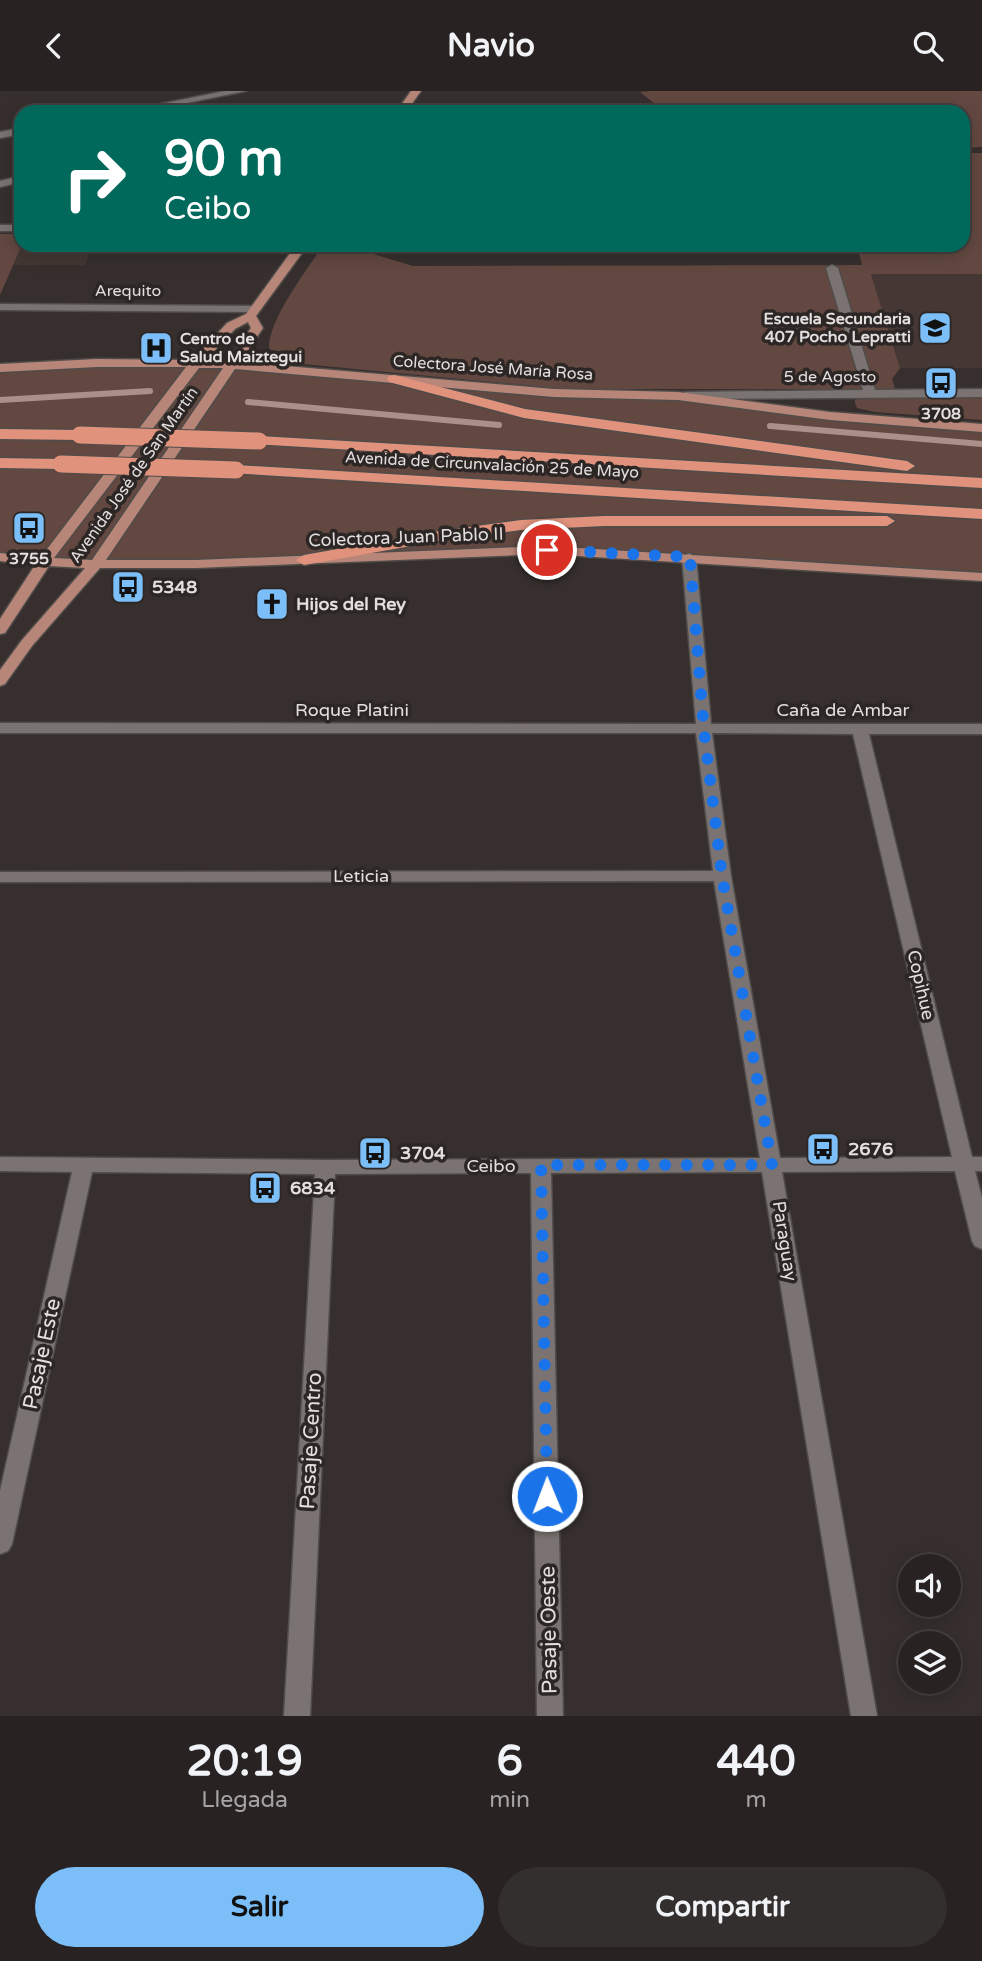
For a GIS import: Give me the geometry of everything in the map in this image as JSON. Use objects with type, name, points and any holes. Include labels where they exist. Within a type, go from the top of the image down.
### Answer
[{"type":"highway","points":[[394,379],[524,413],[982,475]]},
{"type":"highway","name":"Avenida de Circunvalación 25 de Mayo","points":[[0,434],[259,441],[982,483]]},
{"type":"highway","name":"Avenida de Circunvalación 25 de Mayo","points":[[0,463],[236,470],[982,514]]},
{"type":"highway","points":[[304,560],[439,536],[521,525],[604,521],[982,521]]},
{"type":"main road","name":"Avenida José de San Martín","points":[[0,630],[45,562],[197,363],[231,326],[253,313],[297,252]]},
{"type":"main road","name":"Avenida José de San Martín","points":[[0,681],[27,643],[95,565],[257,328],[253,313]]},
{"type":"main road","name":"Colectora José María Rosa","points":[[0,368],[97,363],[232,365],[554,393],[678,396],[830,416],[982,428]]},
{"type":"main road","name":"Colectora Juan Pablo II","points":[[0,557],[95,565],[547,550],[982,577]]},
{"type":"street","points":[[164,105],[241,91]]},
{"type":"street","points":[[832,268],[870,394]]},
{"type":"street","name":"Arequito","points":[[0,307],[253,313]]},
{"type":"street","name":"5 de Agosto","points":[[678,396],[982,393]]},
{"type":"street","name":"Paraguay","points":[[690,557],[704,731],[722,876],[864,1716]]},
{"type":"street","name":"Roque Platini","points":[[0,728],[704,731]]},
{"type":"street","name":"Caña de Ambar","points":[[704,731],[982,729]]},
{"type":"street","name":"Copihue","points":[[860,730],[973,1164],[982,1241]]},
{"type":"street","name":"Leticia","points":[[0,877],[722,876]]},
{"type":"street","name":"Ceibo","points":[[0,1164],[325,1167],[973,1164]]},
{"type":"street","name":"Pasaje Este","points":[[0,1544],[84,1164]]},
{"type":"street","name":"Pasaje Oeste","points":[[541,1165],[550,1716]]},
{"type":"street","name":"Pasaje Centro","points":[[297,1716],[325,1167]]},
{"type":"shaded area","points":[[982,91],[982,147],[970,148],[970,105],[656,105],[640,92]]},
{"type":"shaded area","points":[[970,153],[982,153],[982,274],[871,274],[900,368],[892,379],[895,389],[566,389],[303,364],[284,361],[269,348],[275,323],[282,309],[318,252],[367,252],[413,266],[862,265],[859,252],[970,252]]},
{"type":"shaded area","points":[[0,234],[14,234],[14,252],[19,252],[0,295]]},
{"type":"shaded area","points":[[19,252],[90,252],[85,265],[14,265]]},
{"type":"shaded area","name":"Escuela Secundaria 407 Pocho Lepratti","points":[[871,273],[982,274],[982,368],[900,368]]},
{"type":"shaded area","points":[[213,364],[471,387],[678,396],[830,416],[982,428],[982,577],[546,550],[196,564],[0,557],[0,368]]},
{"type":"shaded area","points":[[982,396],[982,420],[875,412],[857,408],[855,403],[855,400],[862,398]]},
{"type":"waterway","points":[[0,400],[150,391]]},
{"type":"waterway","points":[[248,402],[499,425]]},
{"type":"waterway","points":[[770,426],[982,444]]},
{"type":"place","name":"Escuela Secundaria 407 Pocho Lepratti","points":[[935,328]]},
{"type":"place","name":"Centro de Salud Maiztegui","points":[[156,348]]},
{"type":"place","name":"3708","points":[[941,383]]},
{"type":"place","name":"3755","points":[[29,528]]},
{"type":"place","name":"5348","points":[[128,587]]},
{"type":"place","name":"Hijos del Rey","points":[[272,604]]},
{"type":"place","name":"2676","points":[[823,1149]]},
{"type":"place","name":"3704","points":[[375,1153]]},
{"type":"place","name":"6834","points":[[265,1188]]},
{"type":"route","points":[[547,550],[690,557],[704,731],[722,876],[772,1165],[541,1165],[547,1496]]}]
